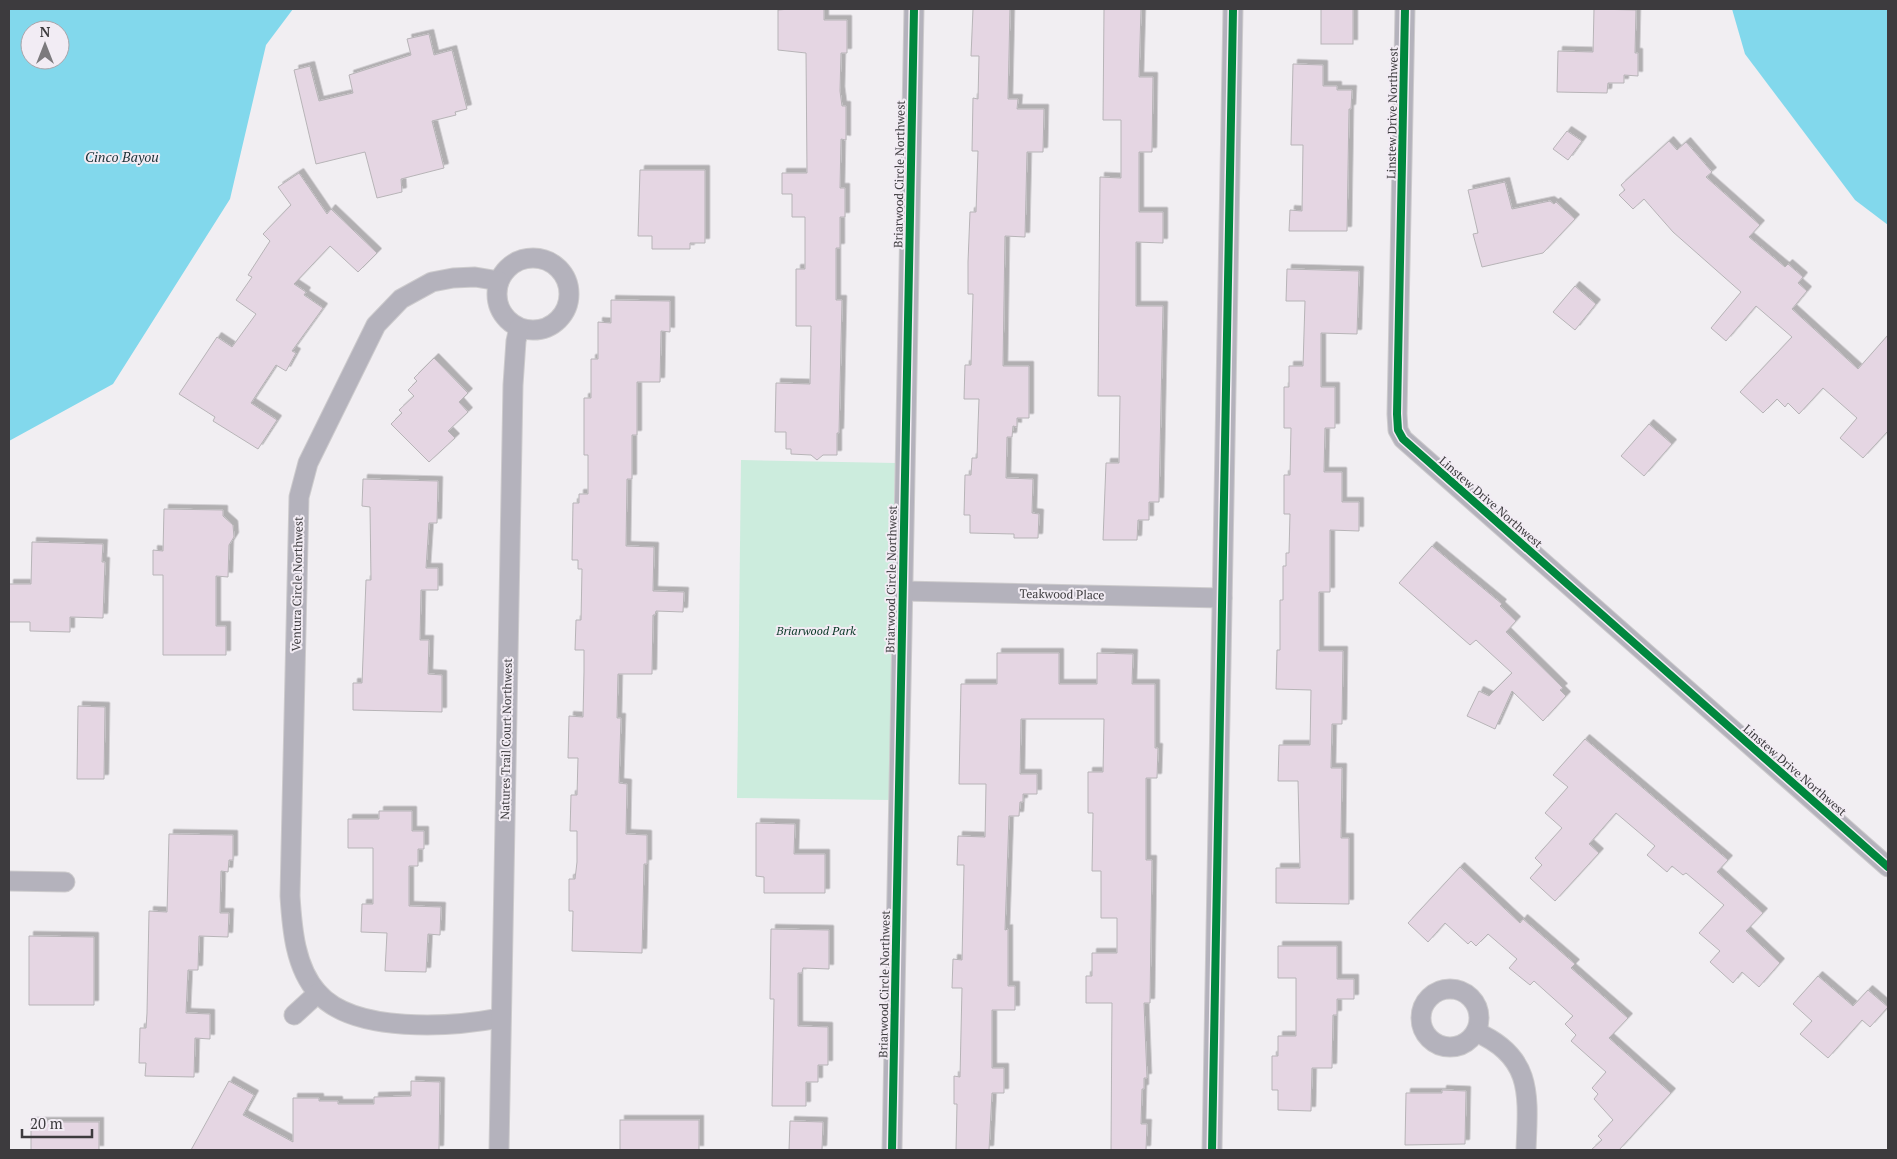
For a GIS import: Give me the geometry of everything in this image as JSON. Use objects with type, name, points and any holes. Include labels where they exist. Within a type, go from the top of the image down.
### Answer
[{"type":"street","name":"Briarwood Circle Northwest","points":[[892,1150],[914,9]]},
{"type":"street","points":[[1212,1150],[1233,9]]},
{"type":"street","name":"Linstew Drive Northwest","points":[[1405,9],[1398,430],[1404,439],[1888,868]]},
{"type":"street","points":[[532,258],[546,261],[558,268],[566,280],[569,294],[566,307],[559,320],[547,327],[533,330],[519,328],[508,320],[500,309],[497,294],[499,281],[507,269],[518,261],[532,258]]},
{"type":"street","name":"Ventura Circle Northwest","points":[[499,281],[475,277],[432,282],[401,299],[376,325],[308,463],[299,498],[290,896],[292,929],[308,978],[318,993],[333,1006],[359,1016],[390,1023],[449,1026],[500,1018]]},
{"type":"street","name":"Natures Trail Court Northwest","points":[[499,1150],[513,386],[516,341],[519,328]]},
{"type":"street","name":"Teakwood Place","points":[[902,591],[1222,598]]},
{"type":"street","points":[[9,881],[64,882]]},
{"type":"street","points":[[294,1015],[318,993]]},
{"type":"street","points":[[1476,1032],[1503,1049],[1520,1069],[1525,1080],[1528,1111],[1526,1150]]},
{"type":"green space","name":"Briarwood Park","points":[[741,460],[895,463],[890,800],[737,798]]},
{"type":"water","name":"Cinco Bayou","points":[[9,9],[293,9],[266,45],[230,199],[113,384],[9,441]]},
{"type":"water","points":[[1732,9],[1888,9],[1888,225],[1855,200],[1745,54]]},
{"type":"building","points":[[824,9],[824,20],[847,20],[847,53],[841,53],[840,91],[842,106],[846,106],[846,140],[841,139],[840,188],[845,188],[845,217],[840,217],[840,248],[836,248],[836,300],[842,300],[839,433],[837,433],[837,455],[823,455],[817,460],[811,455],[791,454],[791,449],[786,449],[786,432],[775,432],[776,383],[810,384],[811,326],[796,326],[796,269],[805,269],[805,217],[792,217],[792,194],[782,194],[782,173],[807,173],[806,53],[778,50],[778,10]]},
{"type":"building","points":[[973,9],[1010,9],[1008,99],[1018,99],[1017,109],[1044,109],[1043,152],[1027,152],[1025,237],[1005,236],[1003,366],[1029,366],[1029,418],[1017,418],[1017,427],[1013,426],[1012,437],[1007,437],[1006,478],[1033,479],[1032,513],[1039,514],[1038,538],[1014,538],[1014,534],[970,533],[970,515],[964,515],[965,475],[971,475],[972,458],[977,458],[979,399],[964,399],[965,365],[971,365],[973,294],[968,294],[968,262],[970,212],[976,212],[978,151],[972,151],[973,98],[978,99],[979,56],[971,56]]},
{"type":"building","points":[[1104,9],[1141,9],[1139,77],[1153,77],[1152,152],[1139,152],[1139,212],[1163,212],[1163,243],[1136,242],[1136,306],[1163,306],[1159,502],[1149,502],[1149,520],[1138,520],[1137,540],[1103,540],[1106,463],[1119,463],[1120,396],[1098,396],[1100,177],[1121,178],[1121,120],[1103,120]]},
{"type":"building","points":[[1321,9],[1353,9],[1353,44],[1321,44]]},
{"type":"building","points":[[1594,9],[1636,10],[1635,53],[1638,53],[1638,76],[1624,75],[1624,83],[1608,83],[1607,93],[1557,92],[1558,51],[1593,52]]},
{"type":"building","points":[[429,34],[434,55],[452,50],[467,109],[455,112],[456,115],[432,121],[444,168],[401,179],[402,192],[377,198],[365,152],[316,164],[294,70],[310,66],[319,101],[353,93],[349,75],[411,55],[407,39]]},
{"type":"building","points":[[1293,64],[1323,65],[1323,86],[1337,86],[1337,90],[1352,90],[1351,109],[1349,109],[1347,231],[1289,231],[1290,210],[1302,211],[1303,145],[1291,145]]},
{"type":"building","points":[[1567,131],[1582,141],[1568,160],[1553,149]]},
{"type":"building","points":[[1669,141],[1677,150],[1686,142],[1712,172],[1706,177],[1760,225],[1749,237],[1785,267],[1788,264],[1803,277],[1798,283],[1807,291],[1792,309],[1858,369],[1888,335],[1888,431],[1863,458],[1840,438],[1857,418],[1823,388],[1799,414],[1788,403],[1785,407],[1777,399],[1763,413],[1740,392],[1792,337],[1756,306],[1726,341],[1711,328],[1741,292],[1673,232],[1644,199],[1633,209],[1619,195],[1625,190],[1621,185]]},
{"type":"building","points":[[640,170],[705,170],[705,243],[690,243],[690,249],[652,249],[652,236],[638,236]]},
{"type":"building","points":[[299,173],[327,214],[331,209],[377,253],[358,272],[330,246],[294,284],[306,292],[304,295],[323,308],[292,351],[296,353],[286,371],[276,365],[251,403],[277,420],[258,449],[213,421],[215,417],[179,394],[217,337],[232,347],[256,314],[236,300],[252,277],[248,275],[270,241],[263,234],[291,205],[278,187]]},
{"type":"building","points":[[1505,182],[1512,209],[1550,201],[1554,204],[1556,202],[1575,219],[1543,253],[1482,267],[1473,234],[1478,233],[1468,190]]},
{"type":"building","points":[[1287,269],[1359,271],[1357,334],[1321,333],[1321,387],[1335,387],[1335,428],[1325,428],[1324,472],[1342,472],[1342,502],[1359,502],[1359,531],[1330,530],[1330,592],[1319,592],[1319,651],[1343,651],[1342,724],[1332,724],[1331,768],[1342,768],[1341,838],[1349,838],[1349,904],[1276,903],[1276,868],[1300,868],[1298,781],[1278,781],[1279,745],[1310,745],[1311,690],[1276,689],[1277,650],[1280,650],[1280,600],[1283,600],[1283,566],[1286,566],[1286,553],[1289,553],[1290,514],[1284,514],[1284,475],[1290,475],[1291,428],[1284,428],[1284,387],[1289,387],[1289,366],[1303,366],[1305,301],[1286,301]]},
{"type":"building","points":[[1575,286],[1596,304],[1575,330],[1553,312]]},
{"type":"building","points":[[611,300],[670,301],[670,332],[661,331],[660,382],[637,382],[637,435],[632,435],[632,479],[627,479],[626,546],[654,547],[653,591],[684,592],[683,612],[656,611],[655,615],[653,615],[652,674],[618,674],[617,718],[621,718],[619,783],[627,784],[626,834],[647,835],[647,864],[644,864],[642,953],[572,951],[573,911],[569,911],[569,879],[575,879],[577,862],[577,831],[570,831],[571,795],[577,795],[578,758],[568,758],[569,716],[583,717],[584,672],[584,650],[575,650],[576,620],[581,620],[582,569],[578,569],[578,560],[572,560],[573,503],[579,503],[579,494],[588,494],[588,455],[584,455],[584,398],[591,398],[591,359],[598,359],[598,322],[611,323]]},
{"type":"building","points":[[434,358],[468,393],[459,402],[468,412],[448,431],[455,438],[429,462],[391,424],[402,413],[399,410],[414,396],[408,390],[417,381],[414,378]]},
{"type":"building","points":[[1649,424],[1672,444],[1644,476],[1621,456]]},
{"type":"building","points":[[363,479],[438,481],[437,523],[429,523],[426,568],[438,568],[438,590],[421,590],[420,640],[429,640],[428,674],[442,675],[442,712],[353,710],[353,683],[362,683],[366,580],[371,580],[370,507],[362,506]]},
{"type":"building","points":[[164,509],[223,510],[223,516],[233,525],[234,537],[229,545],[228,577],[216,576],[216,626],[226,626],[226,655],[163,655],[163,575],[153,575],[153,550],[163,551]]},
{"type":"building","points":[[32,542],[103,544],[102,562],[105,562],[103,618],[70,617],[70,632],[30,631],[30,622],[9,622],[9,584],[31,584]]},
{"type":"building","points":[[1432,546],[1502,604],[1500,606],[1516,621],[1506,632],[1563,688],[1560,690],[1566,696],[1543,721],[1512,691],[1495,729],[1467,716],[1479,691],[1489,696],[1512,673],[1476,640],[1470,645],[1399,583]]},
{"type":"building","points":[[997,653],[1059,653],[1059,684],[1097,684],[1097,653],[1133,654],[1132,684],[1155,684],[1155,748],[1158,748],[1157,778],[1146,778],[1146,860],[1152,860],[1150,1003],[1144,1003],[1147,1078],[1144,1078],[1144,1089],[1142,1089],[1141,1124],[1147,1124],[1146,1150],[1111,1150],[1112,1003],[1086,1003],[1086,976],[1092,976],[1092,953],[1117,953],[1117,918],[1101,918],[1101,871],[1092,871],[1093,813],[1088,813],[1088,772],[1103,772],[1104,719],[1021,719],[1020,774],[1037,774],[1037,794],[1023,794],[1023,802],[1020,802],[1019,816],[1009,816],[1005,930],[1008,929],[1008,986],[1015,986],[1015,1010],[992,1010],[992,1068],[1004,1068],[1004,1093],[992,1093],[989,1150],[956,1150],[957,1104],[954,1104],[954,1076],[960,1077],[962,988],[952,988],[953,959],[962,960],[964,865],[957,865],[958,836],[985,837],[986,784],[959,784],[961,684],[997,684]]},
{"type":"building","points":[[78,706],[105,707],[104,779],[77,779]]},
{"type":"building","points":[[1585,739],[1728,860],[1717,872],[1763,913],[1746,931],[1780,963],[1759,987],[1742,972],[1733,983],[1710,962],[1720,951],[1699,933],[1724,905],[1686,873],[1683,875],[1672,866],[1667,872],[1647,855],[1655,846],[1616,813],[1589,844],[1599,853],[1555,901],[1530,878],[1542,865],[1535,858],[1562,828],[1545,813],[1568,787],[1553,775]]},
{"type":"building","points":[[379,811],[412,811],[412,831],[424,831],[424,849],[418,849],[418,866],[409,866],[409,906],[441,907],[440,935],[428,934],[426,972],[385,971],[387,933],[361,932],[362,904],[373,904],[373,848],[348,848],[348,819],[379,819]]},
{"type":"building","points":[[756,823],[795,824],[794,854],[825,854],[825,893],[764,893],[764,877],[756,876]]},
{"type":"building","points":[[169,834],[233,835],[233,860],[229,860],[228,872],[221,871],[220,913],[229,913],[228,937],[199,936],[198,970],[188,970],[186,1013],[210,1014],[210,1039],[195,1038],[194,1077],[145,1076],[146,1063],[139,1063],[140,1028],[146,1028],[147,1013],[149,911],[167,912]]},
{"type":"building","points":[[1460,867],[1520,923],[1523,919],[1575,964],[1571,968],[1628,1018],[1609,1038],[1671,1093],[1619,1150],[1591,1150],[1602,1140],[1598,1136],[1613,1120],[1594,1099],[1598,1094],[1592,1088],[1606,1072],[1571,1041],[1576,1035],[1565,1024],[1573,1016],[1534,981],[1530,985],[1509,968],[1517,959],[1488,934],[1476,946],[1471,941],[1468,944],[1445,923],[1428,942],[1408,923]]},
{"type":"building","points":[[771,929],[829,930],[829,969],[803,968],[802,973],[798,973],[798,1026],[828,1027],[828,1065],[818,1065],[818,1082],[806,1082],[806,1106],[772,1106],[774,999],[770,999]]},
{"type":"building","points":[[29,936],[94,937],[94,1005],[29,1005]]},
{"type":"building","points":[[1278,946],[1337,946],[1337,979],[1354,979],[1354,999],[1337,999],[1337,1015],[1333,1015],[1332,1068],[1312,1068],[1311,1111],[1278,1110],[1278,1090],[1272,1090],[1272,1056],[1278,1056],[1278,1036],[1296,1036],[1296,978],[1278,978]]},
{"type":"building","points":[[1818,976],[1853,1006],[1868,990],[1888,1007],[1870,1027],[1862,1020],[1828,1058],[1800,1034],[1812,1021],[1793,1004]]},
{"type":"building","points":[[229,1081],[254,1095],[243,1115],[293,1142],[293,1098],[319,1098],[319,1101],[338,1101],[338,1104],[374,1104],[374,1097],[411,1096],[411,1081],[440,1082],[439,1150],[191,1150]]},
{"type":"building","points":[[1442,1090],[1466,1091],[1465,1144],[1405,1145],[1406,1093],[1442,1093]]},
{"type":"building","points":[[620,1120],[699,1120],[699,1150],[620,1150]]},
{"type":"building","points":[[790,1121],[823,1122],[822,1150],[789,1150]]},
{"type":"building","points":[[31,1122],[99,1122],[99,1150],[31,1150]]},
{"type":"cycle path","points":[[892,1150],[914,9]]},
{"type":"cycle path","points":[[1212,1150],[1233,9]]},
{"type":"cycle path","points":[[1405,9],[1397,414],[1398,430],[1403,439],[1888,867]]}]
